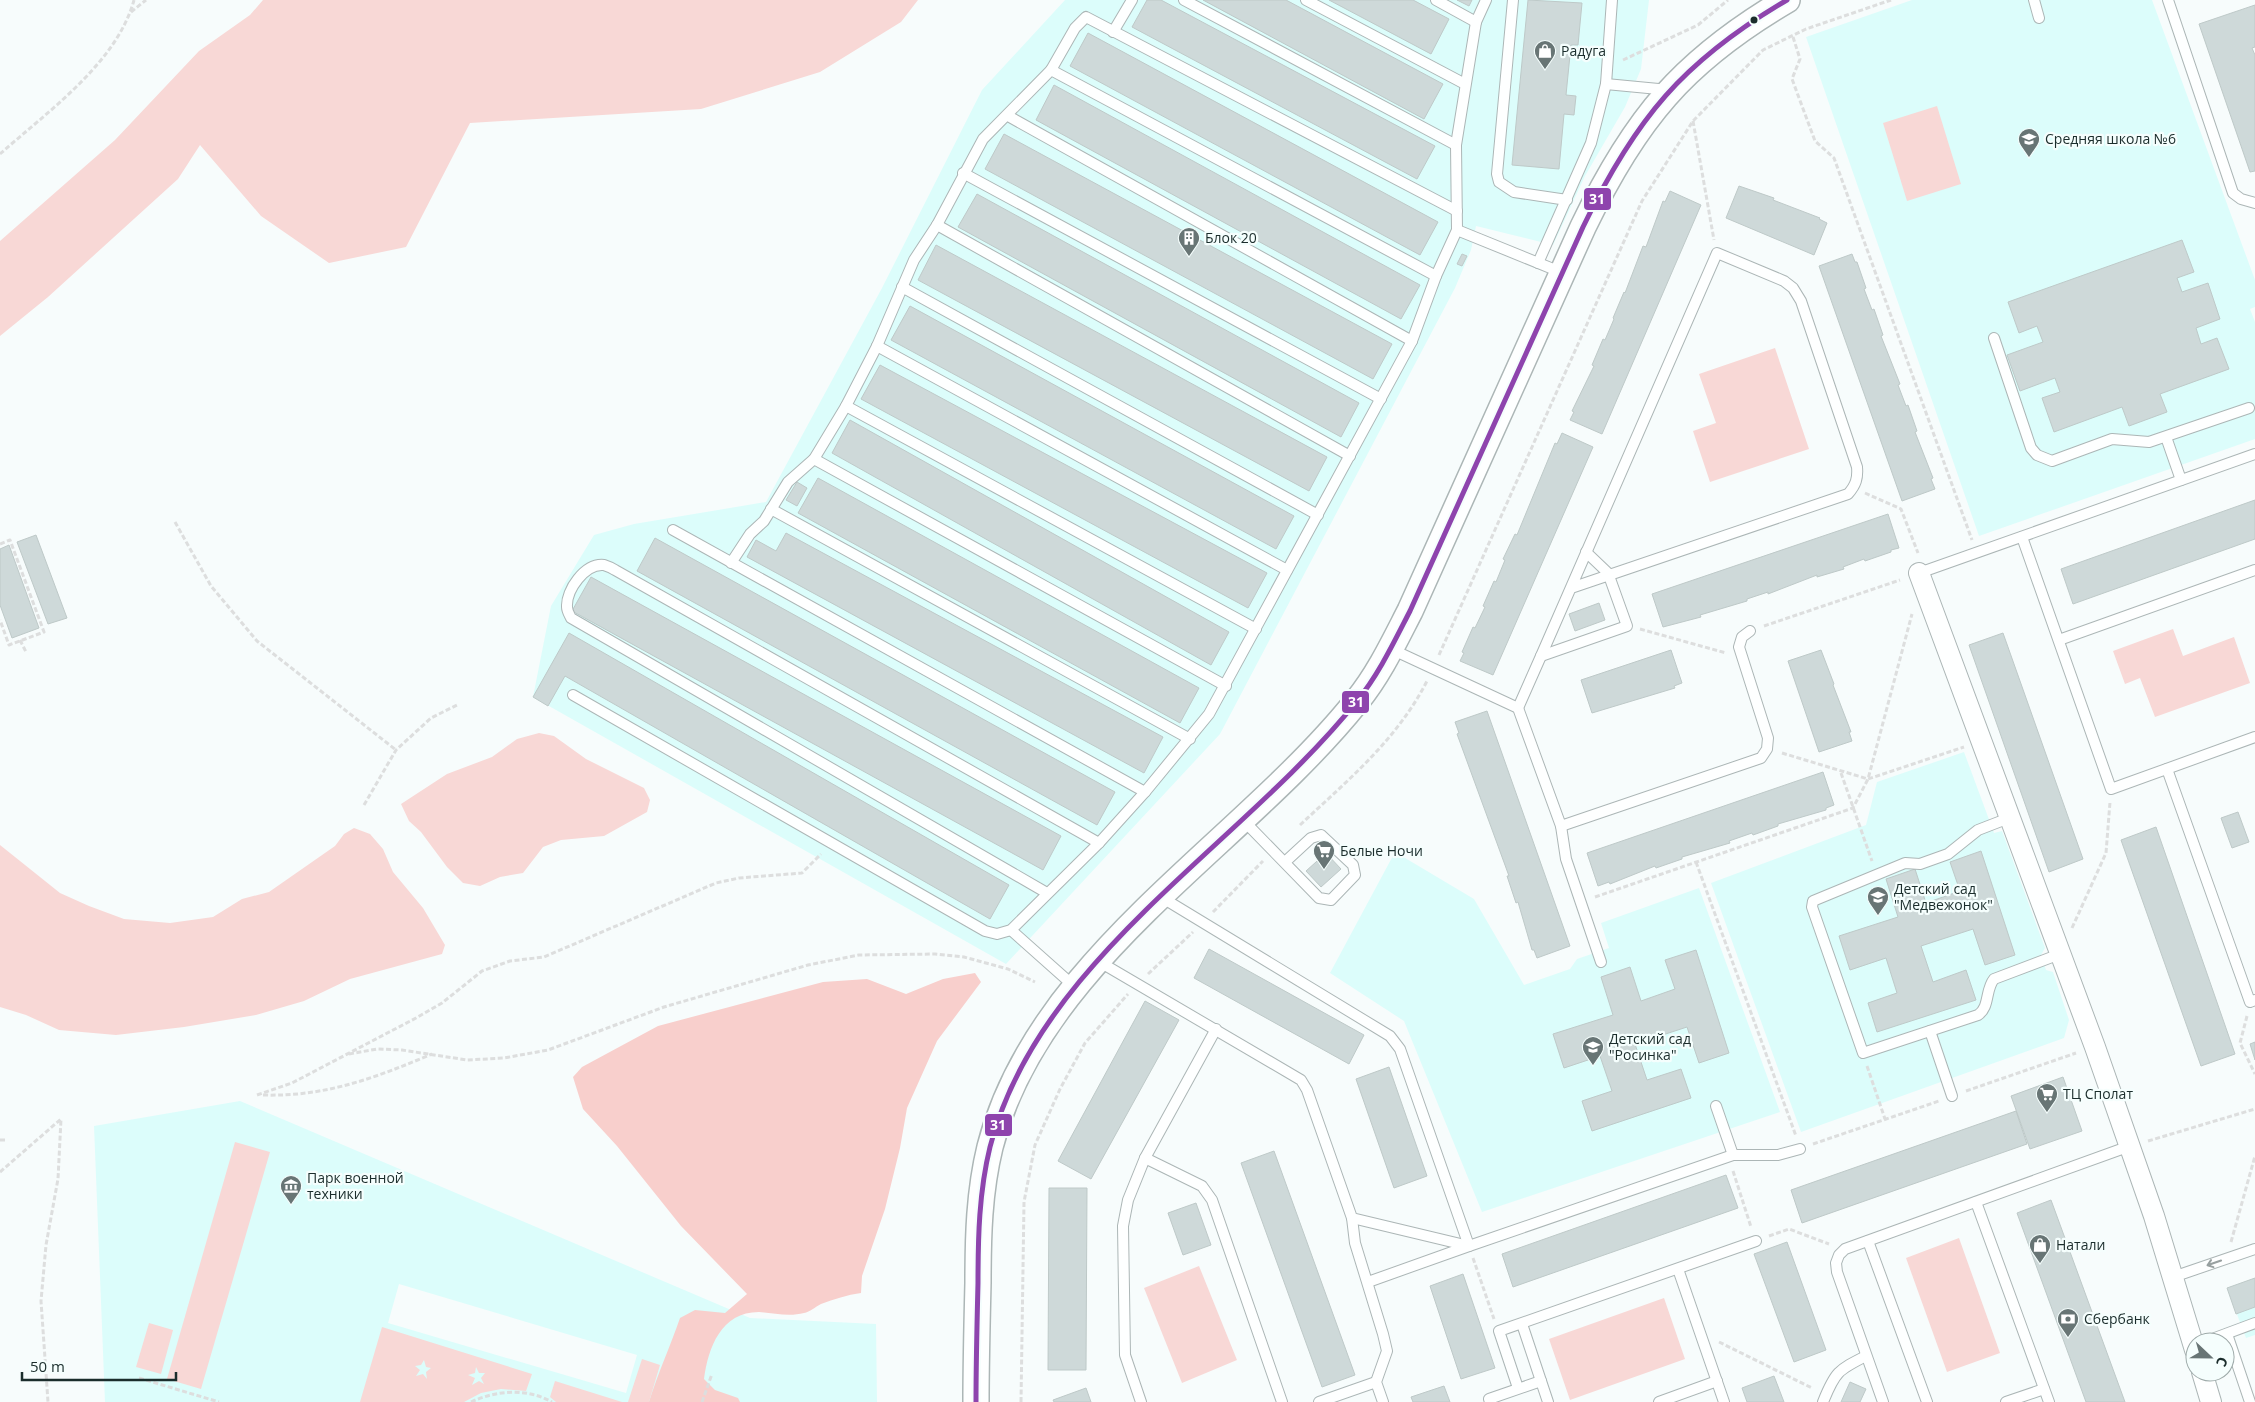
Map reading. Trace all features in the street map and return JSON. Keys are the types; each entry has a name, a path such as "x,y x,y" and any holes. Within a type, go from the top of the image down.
{"street":[{"path":"976,1402 978,1227 982,1185 990,1146 1012,1087 1028,1053 1075,987 1098,961 1337,726 1359,699 1391,648 1587,218 1614,165 1632,137 1670,90 1706,55 1738,30 1787,0"},
{"path":"1922,572 1980,741 2130,1146 2192,1332"},
{"path":"2205,1382 2211,1402"}],"lane":[{"path":"1114,32 1132,0"},
{"path":"1184,0 1456,145"},
{"path":"1306,0 1464,84"},
{"path":"1436,0 1476,22"},
{"path":"572,695 985,931 997,934 1010,930 1099,842 1190,739 1226,686 1412,341 1436,276 1457,230 1456,145 1464,84 1476,22 1486,0"},
{"path":"1513,0 1497,174 1498,182 1514,192 1567,200"},
{"path":"1538,263 1591,143 1606,84 1612,0"},
{"path":"2034,0 2039,18"},
{"path":"2168,0 2233,192 2241,199 2255,203"},
{"path":"731,563 750,534 771,509 788,482 814,458 846,406 878,346 914,260 937,225 963,173 983,139 993,127 1008,116 1051,70 1075,28 1086,17 1457,211"},
{"path":"1051,70 1436,276"},
{"path":"1606,84 1670,90"},
{"path":"1008,116 1412,341"},
{"path":"963,173 1381,399"},
{"path":"937,225 1350,456"},
{"path":"1457,230 1563,273"},
{"path":"1570,588 1848,494 1853,488 1858,478 1857,467 1800,302 1793,288 1784,281 1717,253 1570,588 1518,708 1561,826 1566,859 1601,962"},
{"path":"902,287 1318,515"},
{"path":"1994,338 2031,448 2037,455 2052,461 2112,439 2149,442 2249,408"},
{"path":"878,346 1287,570"},
{"path":"846,406 1256,629"},
{"path":"2166,437 2181,480"},
{"path":"1922,572 2255,454"},
{"path":"814,458 1226,686"},
{"path":"771,509 1190,739"},
{"path":"673,530 1145,792"},
{"path":"2022,536 2111,789 2255,737"},
{"path":"1541,656 1627,626 1608,574 1586,552"},
{"path":"1047,893 571,618 567,608 568,600 579,577 594,566 604,566 615,570 1099,842"},
{"path":"2059,640 2255,570"},
{"path":"1561,826 1761,758 1767,748 1768,738 1739,647 1742,637 1750,631"},
{"path":"1391,648 1518,708"},
{"path":"2167,769 2253,1001"},
{"path":"2009,818 1978,830 1948,854 1920,864 1905,863 1876,873 1863,882 1813,901 1812,907 1863,1053 1982,1012 1990,984 1994,979 2060,954"},
{"path":"1242,820 1284,862 1323,900 1331,900 1355,875 1353,865 1321,835 1311,838 1284,862"},
{"path":"1162,897 1390,1036 1400,1049 1469,1246"},
{"path":"1010,930 1075,987"},
{"path":"1098,961 1302,1080 1352,1218 1355,1243 1368,1282 1386,1351 1376,1382 1383,1402"},
{"path":"1141,1402 1125,1355 1123,1226 1128,1200 1145,1158 1216,1029"},
{"path":"1930,1031 1952,1096"},
{"path":"1716,1106 1730,1156"},
{"path":"1883,1402 1837,1272 1836,1263 1839,1255 1845,1249 1868,1240 2130,1146"},
{"path":"1368,1282 1730,1156 1778,1155 1800,1149"},
{"path":"1145,1158 1202,1186 1212,1200 1282,1402"},
{"path":"1976,1202 2049,1402"},
{"path":"1352,1218 1469,1246"},
{"path":"1868,1240 1926,1402"},
{"path":"1518,1388 1499,1332 1756,1241"},
{"path":"2173,1278 2255,1249"},
{"path":"1678,1269 1724,1402"},
{"path":"2232,1332 2255,1322"},
{"path":"1522,1324 1548,1402"},
{"path":"1825,1399 1833,1378 1841,1369 1866,1356"},
{"path":"2235,1358 2250,1402"},
{"path":"1490,1402 1489,1399 1541,1381"},
{"path":"1660,1402 1717,1381"},
{"path":"1319,1402 1376,1382"},
{"path":"2006,1402 2044,1389"}],"path":[{"path":"0,154 85,77 112,43 131,12 134,0"},
{"path":"131,12 146,0"},
{"path":"1607,68 1698,25 1728,0"},
{"path":"1792,37 1800,59 1792,79 1815,141 1834,158 1976,553"},
{"path":"1693,121 1717,253"},
{"path":"1750,631 1922,572 1901,509 1853,488"},
{"path":"175,522 211,586 257,641 396,750"},
{"path":"0,544 10,540 44,632 9,645 0,620"},
{"path":"1580,902 1853,808 1868,779 1913,609"},
{"path":"1627,626 1741,657"},
{"path":"20,640 26,652"},
{"path":"364,805 396,750 431,718 459,704"},
{"path":"1767,748 1868,779 1980,741"},
{"path":"1841,772 1876,873"},
{"path":"2060,954 2106,853 2111,789"},
{"path":"432,1054 356,1084 287,1096 257,1095 292,1083 442,1003 482,971 510,961 544,957 716,883 739,878 802,873 818,859 828,840"},
{"path":"1696,862 1800,1149"},
{"path":"349,1054 377,1050 432,1054 467,1060 504,1058 548,1050 664,1007 808,965 859,955 935,954 964,957 1008,969 1035,982"},
{"path":"2253,1001 2240,1043 2255,1074"},
{"path":"1863,1053 1886,1119"},
{"path":"2130,1146 2255,1108"},
{"path":"0,1174 4,1168 61,1119 58,1179 46,1244 40,1301 48,1402"},
{"path":"0,1140 7,1140"},
{"path":"1730,1156 1756,1241 1789,1229 1845,1249"},
{"path":"2227,1258 2255,1156"},
{"path":"1469,1246 1499,1332"},
{"path":"1704,1345 1718,1341 1825,1399"},
{"path":"702,1402 712,1374"},
{"path":"139,1378 219,1402"},
{"path":"471,1402 498,1393 516,1392 552,1402"}],"shaded area":[{"path":"263,0 918,0 901,22 820,72 701,109 470,123 406,247 329,263 261,216 200,145 178,179 48,297 0,336 0,241 115,140 199,51 250,15"},
{"path":"1065,0 1649,0 1641,69 1625,107 1585,176 1553,245 1476,226 1471,250 1455,288 1220,734 1006,964 533,697 551,606 594,535 634,524 766,502 882,288 982,90"},
{"name":"Средняя школа №6","path":"1912,0 2152,0 2255,280 2255,307 2250,309 2255,322 2255,439 1979,536 1806,37"},
{"path":"1937,106 1961,184 1907,201 1883,123"},
{"path":"1775,348 1809,449 1710,482 1693,431 1716,423 1699,374"},
{"path":"2173,629 2183,656 2234,637 2250,683 2155,717 2140,678 2125,684 2113,651"},
{"path":"539,733 554,736 586,759 644,788 650,800 647,812 604,836 561,840 543,847 523,873 500,877 480,886 463,883 447,867 421,832 409,821 401,804 447,774 492,757 517,739"},
{"name":"Детский сад \"Медвежонок\"","path":"1964,752 1994,833 2002,831 2045,948 2041,955 2046,970 2053,972 2069,1020 2064,1038 1801,1132 1711,883 1866,825 1877,782"},
{"path":"354,828 370,834 383,849 393,872 423,908 445,945 442,954 350,979 304,1001 256,1015 184,1027 116,1035 59,1030 26,1015 0,1007 0,845 60,893 124,919 170,923 213,917 242,899 269,892 335,846 344,834"},
{"name":"Детский сад \"Росинка\"","path":"1395,852 1474,899 1524,985 1570,969 1577,959 1609,948 1601,923 1699,888 1780,1112 1482,1212 1404,1021 1330,973"},
{"path":"975,973 981,982 937,1041 907,1108 900,1148 885,1209 862,1276 861,1293 831,1300 808,1312 787,1315 759,1312 746,1314 735,1318 726,1325 713,1344 704,1379 715,1390 738,1398 740,1402 649,1402 680,1318 695,1310 725,1313 747,1294 681,1226 617,1146 583,1109 573,1077 582,1067 658,1026 823,982 867,979 906,994 943,979"},
{"name":"Парк военной техники","path":"240,1101 750,1318 876,1324 877,1402 105,1402 94,1126","holes":["399,1284 637,1355 626,1393 388,1323"]},
{"path":"235,1142 270,1152 201,1389 167,1379"},
{"path":"1959,1238 2000,1353 1947,1372 1906,1258"},
{"path":"1199,1266 1237,1360 1182,1383 1144,1288"},
{"path":"2255,1278 2255,1335 2246,1338 2227,1288"},
{"path":"1664,1298 1685,1359 1570,1400 1549,1339"},
{"path":"149,1323 173,1330 161,1374 136,1367"},
{"path":"382,1327 532,1374 526,1391 501,1389 481,1393 464,1402 360,1402","holes":["424,1360 426,1367 431,1368 426,1372 427,1379 423,1374 416,1376 420,1370 415,1366 421,1365","476,1367 479,1373 485,1373 481,1378 484,1384 479,1381 472,1385 475,1378 468,1375 475,1373"]},
{"path":"642,1359 660,1365 649,1402 628,1402"},
{"path":"555,1381 622,1402 556,1402 550,1397"}],"building":[{"path":"1147,0 1161,0 1435,146 1417,179 1132,27"},
{"path":"1203,0 1286,0 1443,84 1424,119"},
{"path":"1329,0 1413,0 1449,19 1431,54"},
{"path":"1457,0 1472,0 1469,6"},
{"name":"Радуга","path":"1528,0 1582,3 1578,45 1571,45 1566,95 1576,96 1574,115 1564,114 1559,169 1512,165"},
{"path":"2255,5 2255,47 2252,48 2255,55 2255,171 2250,172 2199,24"},
{"path":"1088,33 1438,222 1420,255 1070,66"},
{"path":"1054,85 1420,285 1401,319 1036,120"},
{"name":"Блок 20","path":"1004,134 1392,344 1373,379 985,169"},
{"path":"1739,186 1774,198 1773,200 1820,218 1827,223 1814,255 1726,218"},
{"path":"1670,191 1701,205 1602,434 1570,420 1574,412 1572,411 1594,366 1592,365 1614,319 1643,246 1646,247 1663,201 1665,202"},
{"path":"977,194 1359,403 1341,437 958,227"},
{"path":"2182,240 2194,272 2177,278 2182,292 2208,283 2220,319 2196,328 2201,344 2217,338 2229,369 2160,394 2167,412 2129,426 2122,407 2054,432 2042,398 2060,392 2055,378 2020,391 2007,355 2043,342 2037,326 2019,333 2008,302"},
{"path":"936,245 1327,457 1309,491 918,280"},
{"path":"1462,254 1467,256 1462,266 1457,264"},
{"path":"1852,254 1855,262 1857,262 1872,310 1874,309 1883,335 1881,336 1900,384 1898,385 1906,406 1908,405 1917,431 1915,432 1933,478 1931,479 1935,489 1902,501 1819,266"},
{"path":"910,306 1294,516 1276,549 891,340"},
{"path":"880,365 1267,573 1248,608 861,399"},
{"path":"850,420 1229,632 1211,665 832,453"},
{"path":"1562,433 1593,447 1493,675 1460,661 1464,653 1462,652 1473,627 1475,628 1485,607 1483,606 1505,560 1503,559 1515,534 1517,535 1555,443 1557,444"},
{"path":"818,478 1199,688 1180,723 798,513"},
{"path":"797,482 807,488 797,506 786,500"},
{"path":"2255,500 2255,539 2073,604 2061,569"},
{"path":"1888,514 1899,548 1843,567 1844,569 1817,577 1817,575 1768,594 1768,592 1747,599 1747,601 1700,615 1701,617 1663,627 1652,594"},
{"path":"786,533 1163,737 1144,773 747,557 756,540 776,551"},
{"path":"36,535 67,618 48,624 17,542"},
{"path":"655,538 1115,792 1097,825 637,571"},
{"path":"9,545 39,628 12,638 0,605 0,549"},
{"path":"591,577 1061,836 1043,870 572,611"},
{"path":"1599,603 1605,620 1575,631 1569,614"},
{"path":"569,633 1009,885 990,919 565,676 548,706 533,697"},
{"path":"2003,633 2083,859 2049,872 1969,645"},
{"path":"1671,650 1682,683 1674,686 1675,688 1592,713 1581,680"},
{"path":"1821,650 1851,732 1849,732 1852,741 1819,752 1788,661"},
{"path":"1487,711 1570,946 1537,958 1534,950 1532,950 1518,902 1516,903 1507,876 1509,876 1457,734 1459,733 1455,722"},
{"path":"1823,772 1834,805 1826,808 1826,810 1778,824 1778,826 1682,857 1682,859 1656,868 1655,866 1610,884 1609,882 1598,886 1587,853"},
{"path":"2238,812 2249,842 2232,848 2221,818"},
{"path":"2156,827 2235,1054 2201,1066 2121,840"},
{"path":"1981,851 2015,955 1985,965 1973,929 1921,946 1933,982 1966,970 1976,1000 1877,1032 1868,1003 1897,993 1886,958 1850,970 1839,936 1898,917 1886,879 1915,869 1926,903 1960,891 1950,862"},
{"name":"Белые Ночи","path":"1326,853 1341,869 1321,887 1306,871"},
{"path":"1209,949 1364,1035 1349,1064 1194,978"},
{"path":"1696,950 1729,1053 1699,1063 1687,1027 1635,1044 1647,1080 1681,1069 1691,1098 1592,1131 1582,1101 1612,1091 1600,1056 1564,1068 1553,1034 1613,1015 1601,977 1630,967 1641,1001 1675,989 1665,960"},
{"path":"1145,1001 1179,1020 1091,1179 1058,1161"},
{"path":"2255,1042 2255,1060 2250,1044"},
{"path":"1389,1067 1427,1176 1394,1188 1356,1079"},
{"name":"ТЦ Сполат","path":"2063,1077 2082,1131 2030,1149 2011,1096"},
{"path":"2016,1111 2027,1144 1802,1223 1791,1190"},
{"path":"1274,1151 1355,1375 1322,1387 1241,1163"},
{"path":"1726,1175 1738,1208 1513,1287 1502,1254"},
{"path":"1049,1188 1087,1188 1086,1370 1048,1370"},
{"path":"2051,1200 2125,1402 2086,1402 2017,1213"},
{"path":"1196,1203 1211,1245 1183,1255 1168,1213"},
{"path":"1787,1242 1826,1350 1794,1362 1754,1254"},
{"path":"1463,1274 1495,1368 1461,1379 1430,1286"},
{"path":"2255,1278 2255,1307 2236,1314 2227,1288"},
{"path":"1774,1376 1784,1402 1747,1402 1742,1388"},
{"path":"1850,1382 1866,1389 1860,1402 1841,1402"},
{"path":"1444,1386 1450,1402 1413,1402 1411,1397"},
{"path":"1086,1388 1091,1402 1054,1402 1053,1400"}],"transit line":[{"name":"31","path":"976,1402 978,1249 981,1198 990,1147 1015,1080 1051,1018 1097,961 1148,908 1310,754 1365,691 1386,658 1410,611 1583,227 1622,155 1643,124 1690,70 1719,46 1787,0"}],"place":[{"name":"Радуга","path":"1545,70"},
{"name":"Средняя школа №6","path":"2029,158"},
{"name":"Блок 20","path":"1189,257"},
{"name":"Белые Ночи","path":"1324,870"},
{"name":"Детский сад \"Медвежонок\"","path":"1878,916"},
{"name":"Детский сад \"Росинка\"","path":"1593,1066"},
{"name":"ТЦ Сполат","path":"2047,1113"},
{"name":"Парк военной техники","path":"291,1205"},
{"name":"Натали","path":"2040,1264"},
{"name":"Сбербанк","path":"2068,1338"}]}
